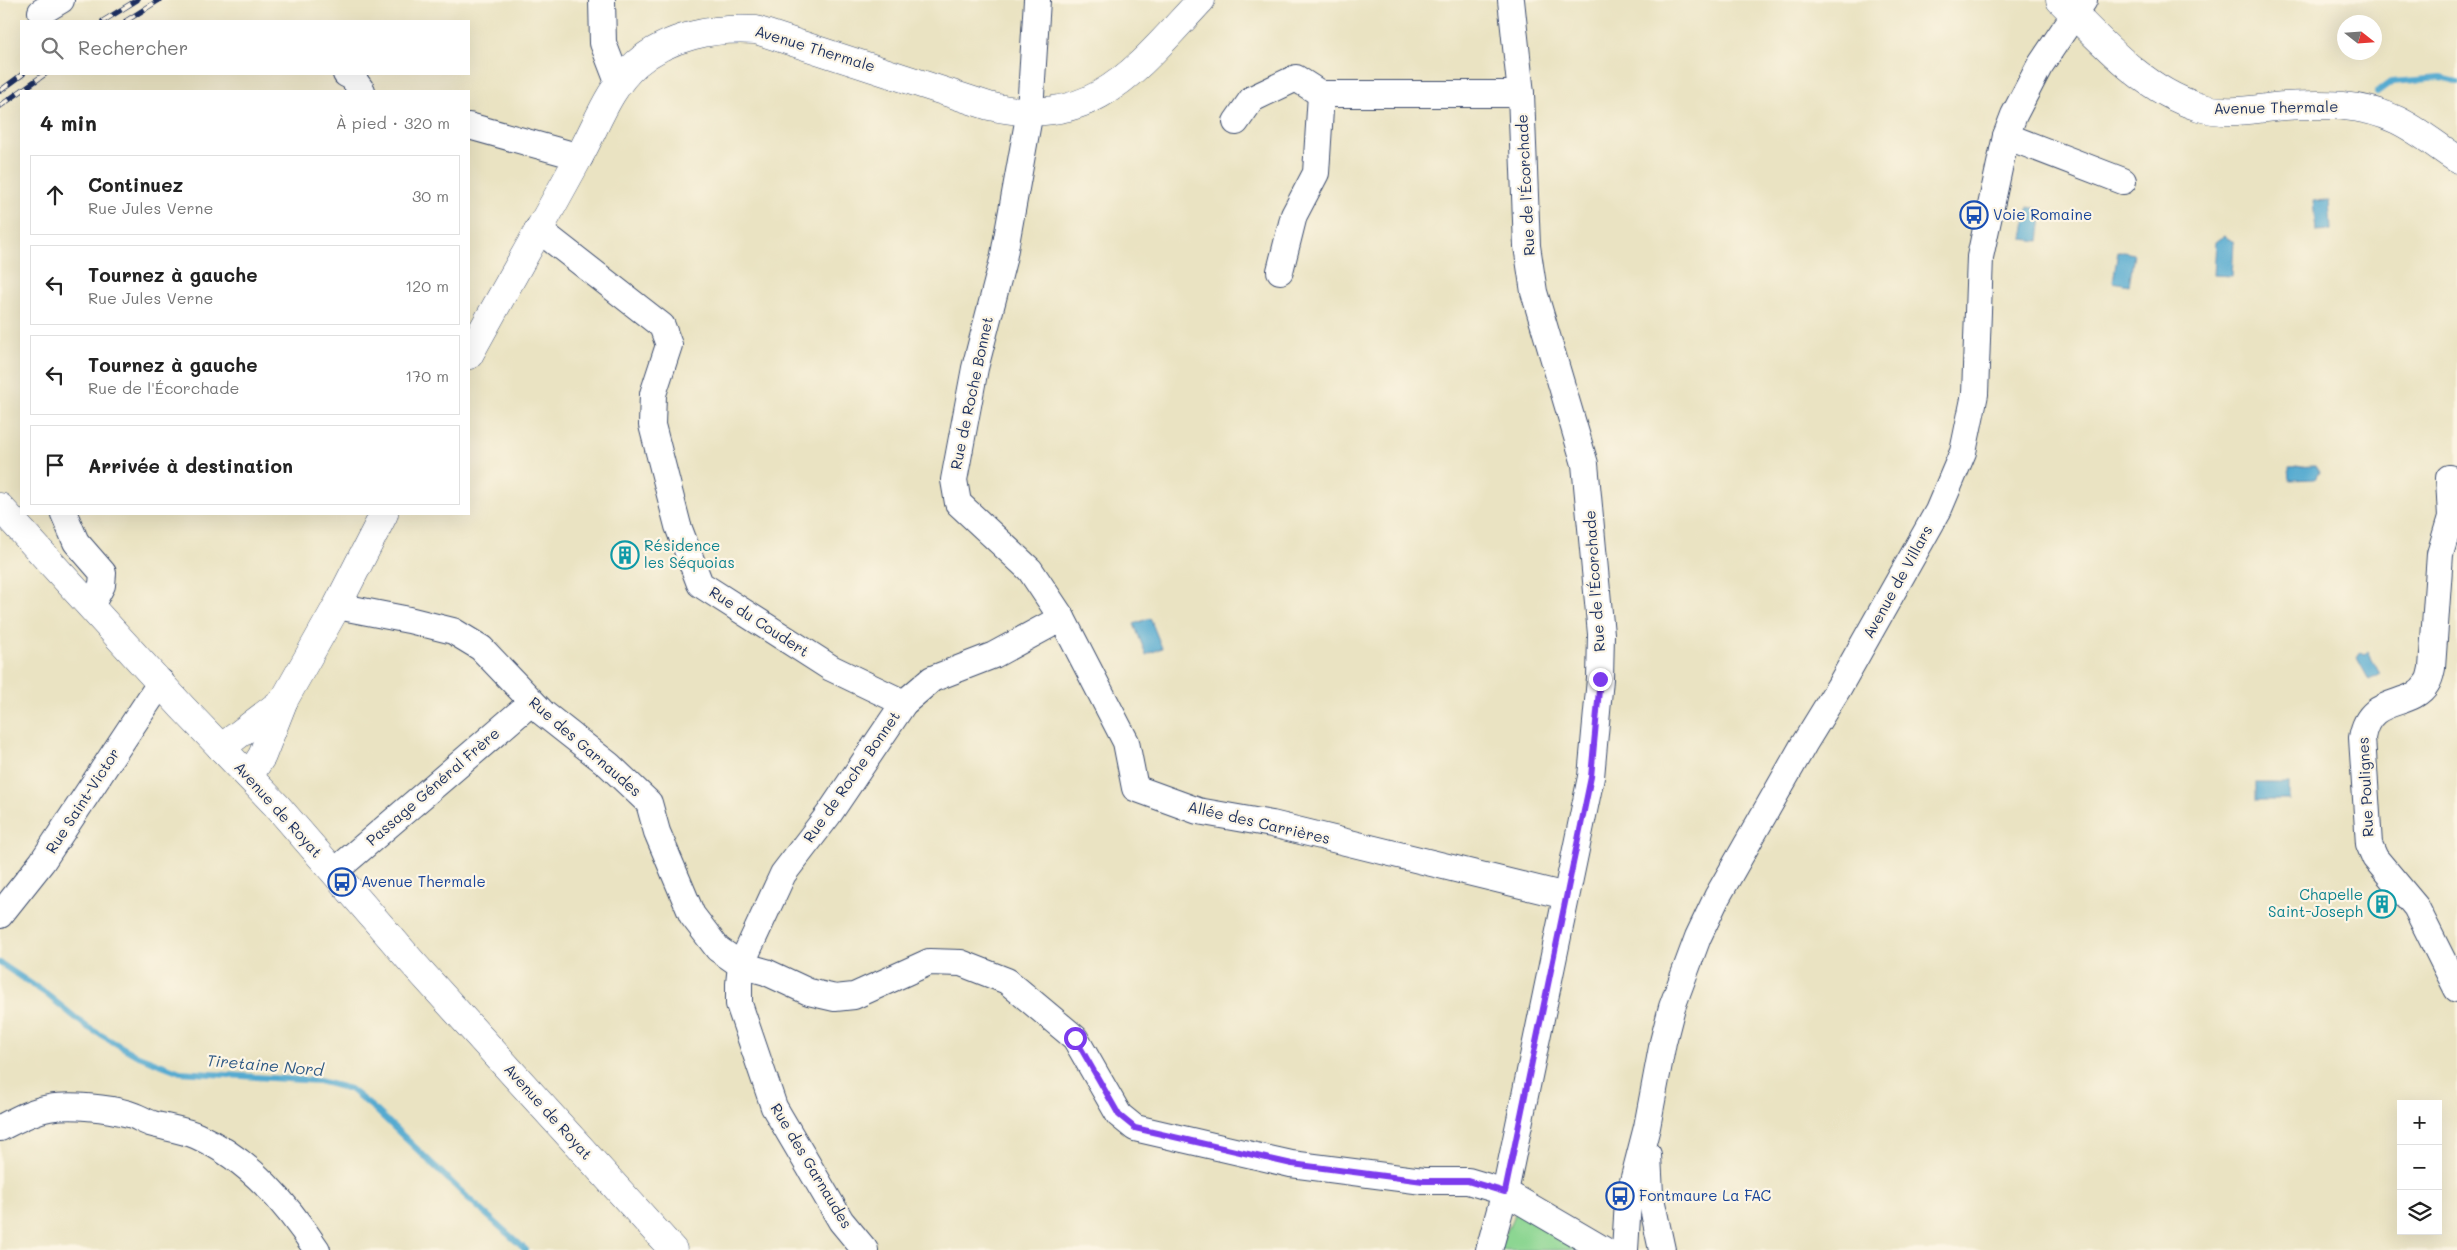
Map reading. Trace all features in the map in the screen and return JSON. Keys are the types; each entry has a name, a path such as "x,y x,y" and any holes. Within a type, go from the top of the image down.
{"main road":[{"name":"Avenue Thermale","path":"470,353 580,157 618,82 636,64 653,51 668,44 717,30 756,30 989,106 1030,112 1061,109 1082,104 1118,84 1201,0"},
{"name":"Avenue Thermale","path":"2072,5 2136,71 2157,87 2188,104 2216,111 2319,105 2370,111 2406,125 2457,159"},
{"name":"Avenue de Royat","path":"0,507 221,748 249,776 411,962 673,1250"},
{"path":"249,776 262,756 284,700 337,606 383,515"},
{"path":"221,748 284,700"}],"street":[{"path":"602,0 603,43 618,82"},
{"name":"Rue de Roche Bonnet","path":"742,965 783,874 829,814 904,703 932,679 994,655 1062,618 1030,570 958,503 954,480 975,368 1003,260 1030,112 1037,0"},
{"name":"Rue de l'Écorchade","path":"1489,1250 1505,1192 1591,777 1600,688 1601,634 1585,464 1534,292 1527,246 1522,94 1511,0"},
{"name":"Avenue de Villars","path":"1625,1250 1628,1201 1647,1127 1672,1007 1698,937 1717,897 1804,744 1839,687 1938,511 1963,452 1975,394 1980,257 2006,136 2014,115 2072,5"},
{"path":"348,75 352,77 361,90"},
{"path":"1236,122 1252,100 1296,78 1321,94 1522,94"},
{"path":"1280,270 1294,215 1316,173 1321,94"},
{"path":"470,126 580,157"},
{"path":"2006,136 2123,181"},
{"name":"Rue du Coudert","path":"538,229 662,326 669,345 653,394 652,425 678,526 700,584 831,668 904,703"},
{"name":"Rue Poulignes","path":"2449,478 2451,517 2440,554 2432,668 2427,684 2414,694 2376,710 2364,724 2362,738 2369,844 2375,858 2416,907 2457,989"},
{"path":"64,515 76,542 103,573 102,586 91,606"},
{"name":"Rue des Garnaudes","path":"337,606 409,620 453,632 480,648 543,713 610,765 649,804 657,832 692,915 718,949 742,965 738,984 739,1004 774,1107 841,1221 865,1250"},
{"name":"Allée des Carrières","path":"1062,618 1126,742 1135,788 1198,811 1272,824 1566,896"},
{"name":"Rue Saint-Victor","path":"0,915 42,862 161,682"},
{"name":"Passage Général Frère","path":"334,872 532,702"},
{"path":"742,965 766,972 809,992 836,998 854,996 929,962 961,963 1006,981 1075,1038 1119,1115 1135,1128 1292,1164 1423,1181 1468,1181 1505,1192 1604,1250"},
{"path":"0,1128 32,1113 51,1108 80,1107 130,1114 151,1124 196,1136 231,1154 272,1190 317,1250"},
{"name":"Avenue de Villars","path":"1647,1127 1650,1194 1662,1250"},
{"path":"1630,1250 1654,1219"}],"green space":[{"path":"1516,1212 1585,1250 1498,1250"}],"water":[{"path":"2329,200 2331,230 2316,231 2313,201"},
{"path":"2028,207 2043,209 2039,241 2023,239"},
{"path":"2224,236 2234,242 2232,276 2214,275 2216,242"},
{"path":"2118,251 2134,254 2129,285 2113,282"},
{"path":"2315,466 2319,472 2315,479 2290,480 2289,467"},
{"path":"1150,618 1162,648 1146,655 1134,624"},
{"path":"2361,652 2365,654 2368,652 2380,674 2369,680 2357,658"},
{"path":"2256,783 2289,783 2289,800 2256,800"}],"waterway":[{"path":"2377,93 2392,82 2441,78 2457,82"},
{"name":"Tiretaine Nord","path":"0,963 45,993 87,1027 136,1055 180,1072 319,1081 350,1089 376,1110 468,1198 526,1250"}],"railway":[{"path":"105,20 137,0"},
{"path":"128,20 159,0"},
{"path":"0,91 22,75"},
{"path":"22,90 44,75"},
{"path":"0,106 20,92"}],"place":[{"name":"Voie Romaine","path":"1974,215"},
{"name":"Résidence les Séquoias","path":"625,555"},
{"name":"Avenue Thermale","path":"342,882"},
{"name":"Chapelle Saint-Joseph","path":"2382,904"},
{"name":"Fontmaure La FAC","path":"1620,1196"}],"route":[{"path":"1075,1038 1119,1115 1135,1128 1292,1164 1423,1181 1468,1181 1505,1192 1591,777 1600,679"}]}
